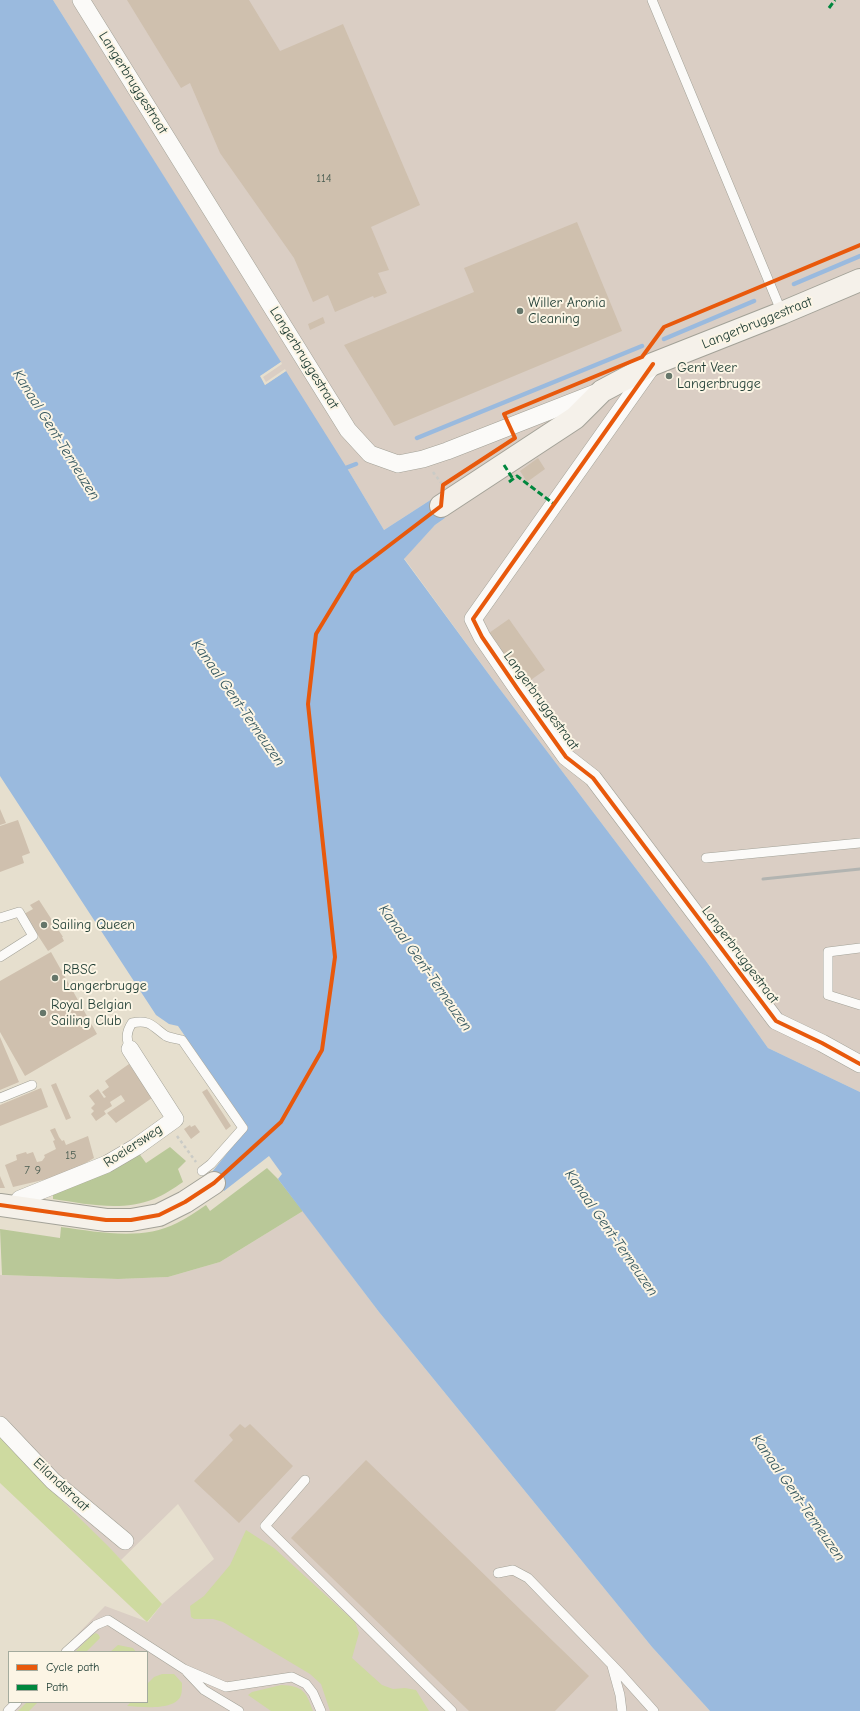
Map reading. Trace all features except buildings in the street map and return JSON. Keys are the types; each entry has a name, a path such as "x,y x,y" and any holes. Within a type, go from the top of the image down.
{"main road":[{"name":"Langerbruggestraat","path":"602,390 653,364 782,313 860,280"},
{"path":"442,506 575,418 602,390"},
{"path":"10,1206 106,1220 131,1220 159,1214 185,1202 208,1177"}],"street":[{"name":"Langerbruggestraat","path":"81,0 348,430 370,454 398,464 423,459 602,390"},
{"name":"Langerbruggestraat","path":"653,364 473,619 482,637 506,673 566,757 593,778 776,1021 822,1043 860,1064"},
{"name":"Roeiersweg","path":"10,1206 20,1199 107,1164 136,1147 174,1119 130,1048"},
{"name":"Eilandstraat","path":"0,1425 53,1481 125,1541"}],"lane":[{"path":"652,0 782,313"},
{"path":"706,858 860,843"},
{"path":"0,918 19,912 33,936 0,957"},
{"path":"860,948 828,952 828,995 860,1005"},
{"path":"130,1048 127,1042 127,1030 132,1023 140,1021 147,1022 157,1027 167,1036 182,1040 243,1128 211,1164 208,1177"},
{"path":"0,1098 32,1085"},
{"path":"305,1480 265,1526 452,1711"},
{"path":"498,1573 513,1570 528,1578 654,1711"},
{"path":"67,1651 96,1625 108,1620 184,1670 226,1687 292,1677 306,1684 313,1694 321,1711"},
{"path":"612,1665 620,1695 622,1711"},
{"path":"184,1670 204,1690 239,1711"},
{"path":"8,1711 16,1703"}],"path":[{"path":"442,506 443,485 449,481"},
{"path":"184,1146 208,1177"}],"shaded area":[{"path":"53,0 860,0 860,1092 768,1048 706,961 496,684 404,558 435,525 445,518 432,499 384,530 347,468 265,385 260,376 280,362"},
{"path":"303,1211 379,1312 652,1647 710,1711 2,1711 10,1703 148,1703 148,1651 61,1651 105,1606 148,1622 162,1604 214,1559 178,1504 121,1560 49,1488 0,1436 0,1275 118,1279 168,1277 220,1262"}],"green space":[{"path":"170,1147 186,1161 178,1169 183,1182 154,1199 129,1205 104,1206 53,1199 53,1192 138,1152 146,1163"},
{"path":"267,1168 278,1179 303,1211 220,1262 168,1277 118,1279 2,1275 0,1229 60,1238 61,1227 120,1234 149,1232 164,1229 188,1217 206,1205 210,1211"},
{"path":"0,1436 49,1488 109,1547 162,1604 147,1622 0,1483"},
{"path":"246,1530 274,1548 355,1622 359,1633 352,1658 382,1685 393,1689 405,1688 416,1690 429,1711 330,1711 321,1684 310,1674 223,1622 213,1619 194,1619 191,1617 190,1606 204,1596 230,1565"},
{"path":"96,1633 100,1638 87,1651 76,1651"},
{"path":"118,1645 133,1648 135,1651 111,1651"},
{"path":"162,1674 174,1674 182,1683 181,1694 178,1700 173,1704 158,1707 127,1706 130,1703 148,1703 148,1683 154,1677"},
{"path":"281,1685 299,1688 303,1691 306,1694 313,1711 271,1711 248,1695 252,1692"},
{"path":"26,1703 37,1703 29,1711 18,1711"}],"water":[{"name":"Kanaal Gent-Terneuzen","path":"0,0 53,0 281,362 261,376 265,385 286,371 384,530 432,499 445,518 435,525 404,559 496,684 706,961 768,1048 860,1092 860,1711 710,1711 652,1647 379,1312 278,1179 282,1174 269,1156 224,1191 212,1172 248,1127 178,1026 169,1024 156,1015 0,776"}],"pier":[{"path":"281,362 282,364 263,377 266,382 285,369 286,371 265,385 260,376"}],"waterway":[{"path":"794,284 860,256"},
{"path":"664,339 754,301"},
{"path":"417,438 642,346"},
{"path":"343,469 356,464"}],"ferry route":[{"path":"222,1176 281,1122 322,1050 335,957 308,704 316,634 353,573 432,513"}],"railway":[{"path":"763,879 860,869"}],"marked path":[{"path":"829,8 835,0"},
{"path":"504,465 513,479"},
{"path":"509,482 517,476 554,504"}],"cycle path":[{"path":"0,1205 106,1220 131,1220 159,1215 185,1202 214,1183 281,1122 322,1050 335,957 308,704 316,634 353,573 441,506 443,485 515,438 504,414 642,357 664,327 860,245"},
{"path":"653,364 473,619 482,637 566,757 593,778 776,1021 822,1043 860,1064"}],"place":[{"name":"Willer Aronia Cleaning","path":"520,311"},
{"name":"Gent Veer Langerbrugge","path":"669,376"},
{"name":"Sailing Queen","path":"44,925"},
{"name":"RBSC Langerbrugge","path":"55,978"},
{"name":"Royal Belgian Sailing Club","path":"43,1013"}]}
